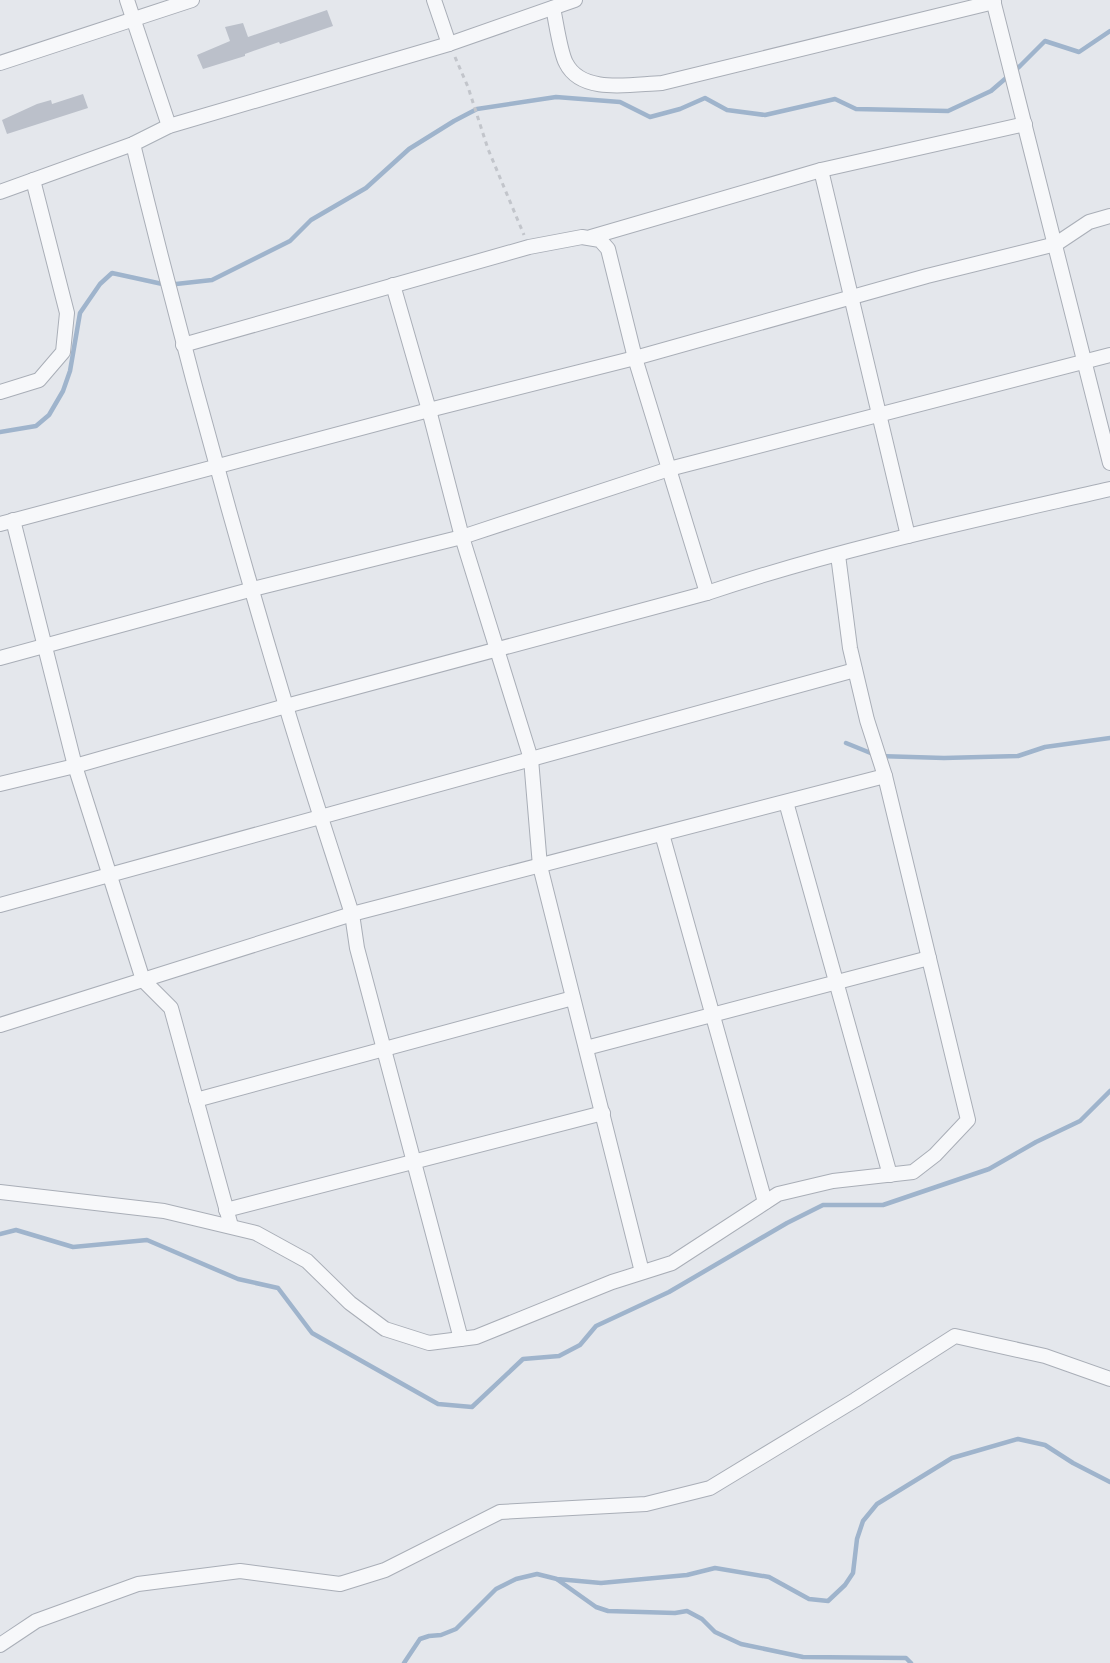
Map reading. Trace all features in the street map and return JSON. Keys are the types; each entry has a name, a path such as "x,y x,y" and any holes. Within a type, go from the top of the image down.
{"street":[{"path":"127,0 170,126"},
{"path":"0,63 192,0"},
{"path":"434,0 449,44"},
{"path":"0,192 133,144 170,126 449,44 575,0"},
{"path":"553,8 566,63 583,81 605,85 662,83 993,1 1110,463"},
{"path":"183,345 530,247 591,237 821,170 1025,123"},
{"path":"133,144 183,345 286,706 352,914 357,948 383,1050 461,1339"},
{"path":"821,170 908,536"},
{"path":"0,392 39,380 63,352 67,313 33,180"},
{"path":"231,1227 171,1008 142,980 75,766 45,646 6,522 635,358 1056,244 1089,222 1110,216"},
{"path":"591,237 600,240 608,249 635,358 707,593"},
{"path":"393,285 462,537 531,759 540,866 642,1272"},
{"path":"0,658 253,589 462,537 669,469 1110,355"},
{"path":"0,784 75,766 908,536 1110,489"},
{"path":"0,1192 164,1211 256,1233 306,1261 350,1303 385,1329 429,1343 476,1337 612,1282 672,1263 778,1194 833,1181 913,1172 935,1155 968,1120 885,777 867,720 855,670 838,555"},
{"path":"0,905 855,670"},
{"path":"0,1025 352,914 885,777"},
{"path":"786,802 890,1175"},
{"path":"662,834 765,1202"},
{"path":"586,1048 929,958"},
{"path":"196,1100 573,998"},
{"path":"226,1210 603,1113"},
{"path":"0,1645 36,1621 138,1584 240,1571 340,1584 385,1570 500,1512 646,1504 710,1488 955,1336 1045,1356 1110,1380"}],"path":[{"path":"449,44 468,87 488,149 530,247"}],"building":[{"path":"327,10 333,26 203,69 197,55 230,41 225,27 243,23 248,37"},
{"path":"83,94 88,108 7,134 2,120 37,104 51,100 52,104"}],"waterway":[{"path":"0,432 36,426 49,415 63,391 70,371 80,313 100,284 112,273 167,285 212,280 290,241 311,220 366,188 409,149 477,109 556,97 620,102 650,117 680,109 705,98 727,110 765,115 835,99 856,109 948,111 991,91 1045,41 1079,52 1110,31"},
{"path":"846,743 878,756 944,758 1018,756 1045,747 1110,738"},
{"path":"0,1234 16,1230 73,1247 147,1240 238,1279 278,1288 312,1333 438,1404 472,1407 523,1359 559,1356 580,1345 596,1326 669,1292 787,1223 823,1205 883,1205 989,1169 1036,1142 1080,1121 1110,1091"},
{"path":"404,1663 420,1639 456,1629 496,1589 516,1579 537,1574 557,1579 601,1583 687,1575 715,1568 769,1577 809,1599 828,1601 845,1585 853,1573 857,1539 863,1521 877,1504 952,1458 1018,1439 1045,1445 1110,1482"},
{"path":"558,1580 596,1607 608,1611 675,1613 687,1611 702,1619 715,1632 741,1644 803,1657 906,1658 911,1663"}]}
